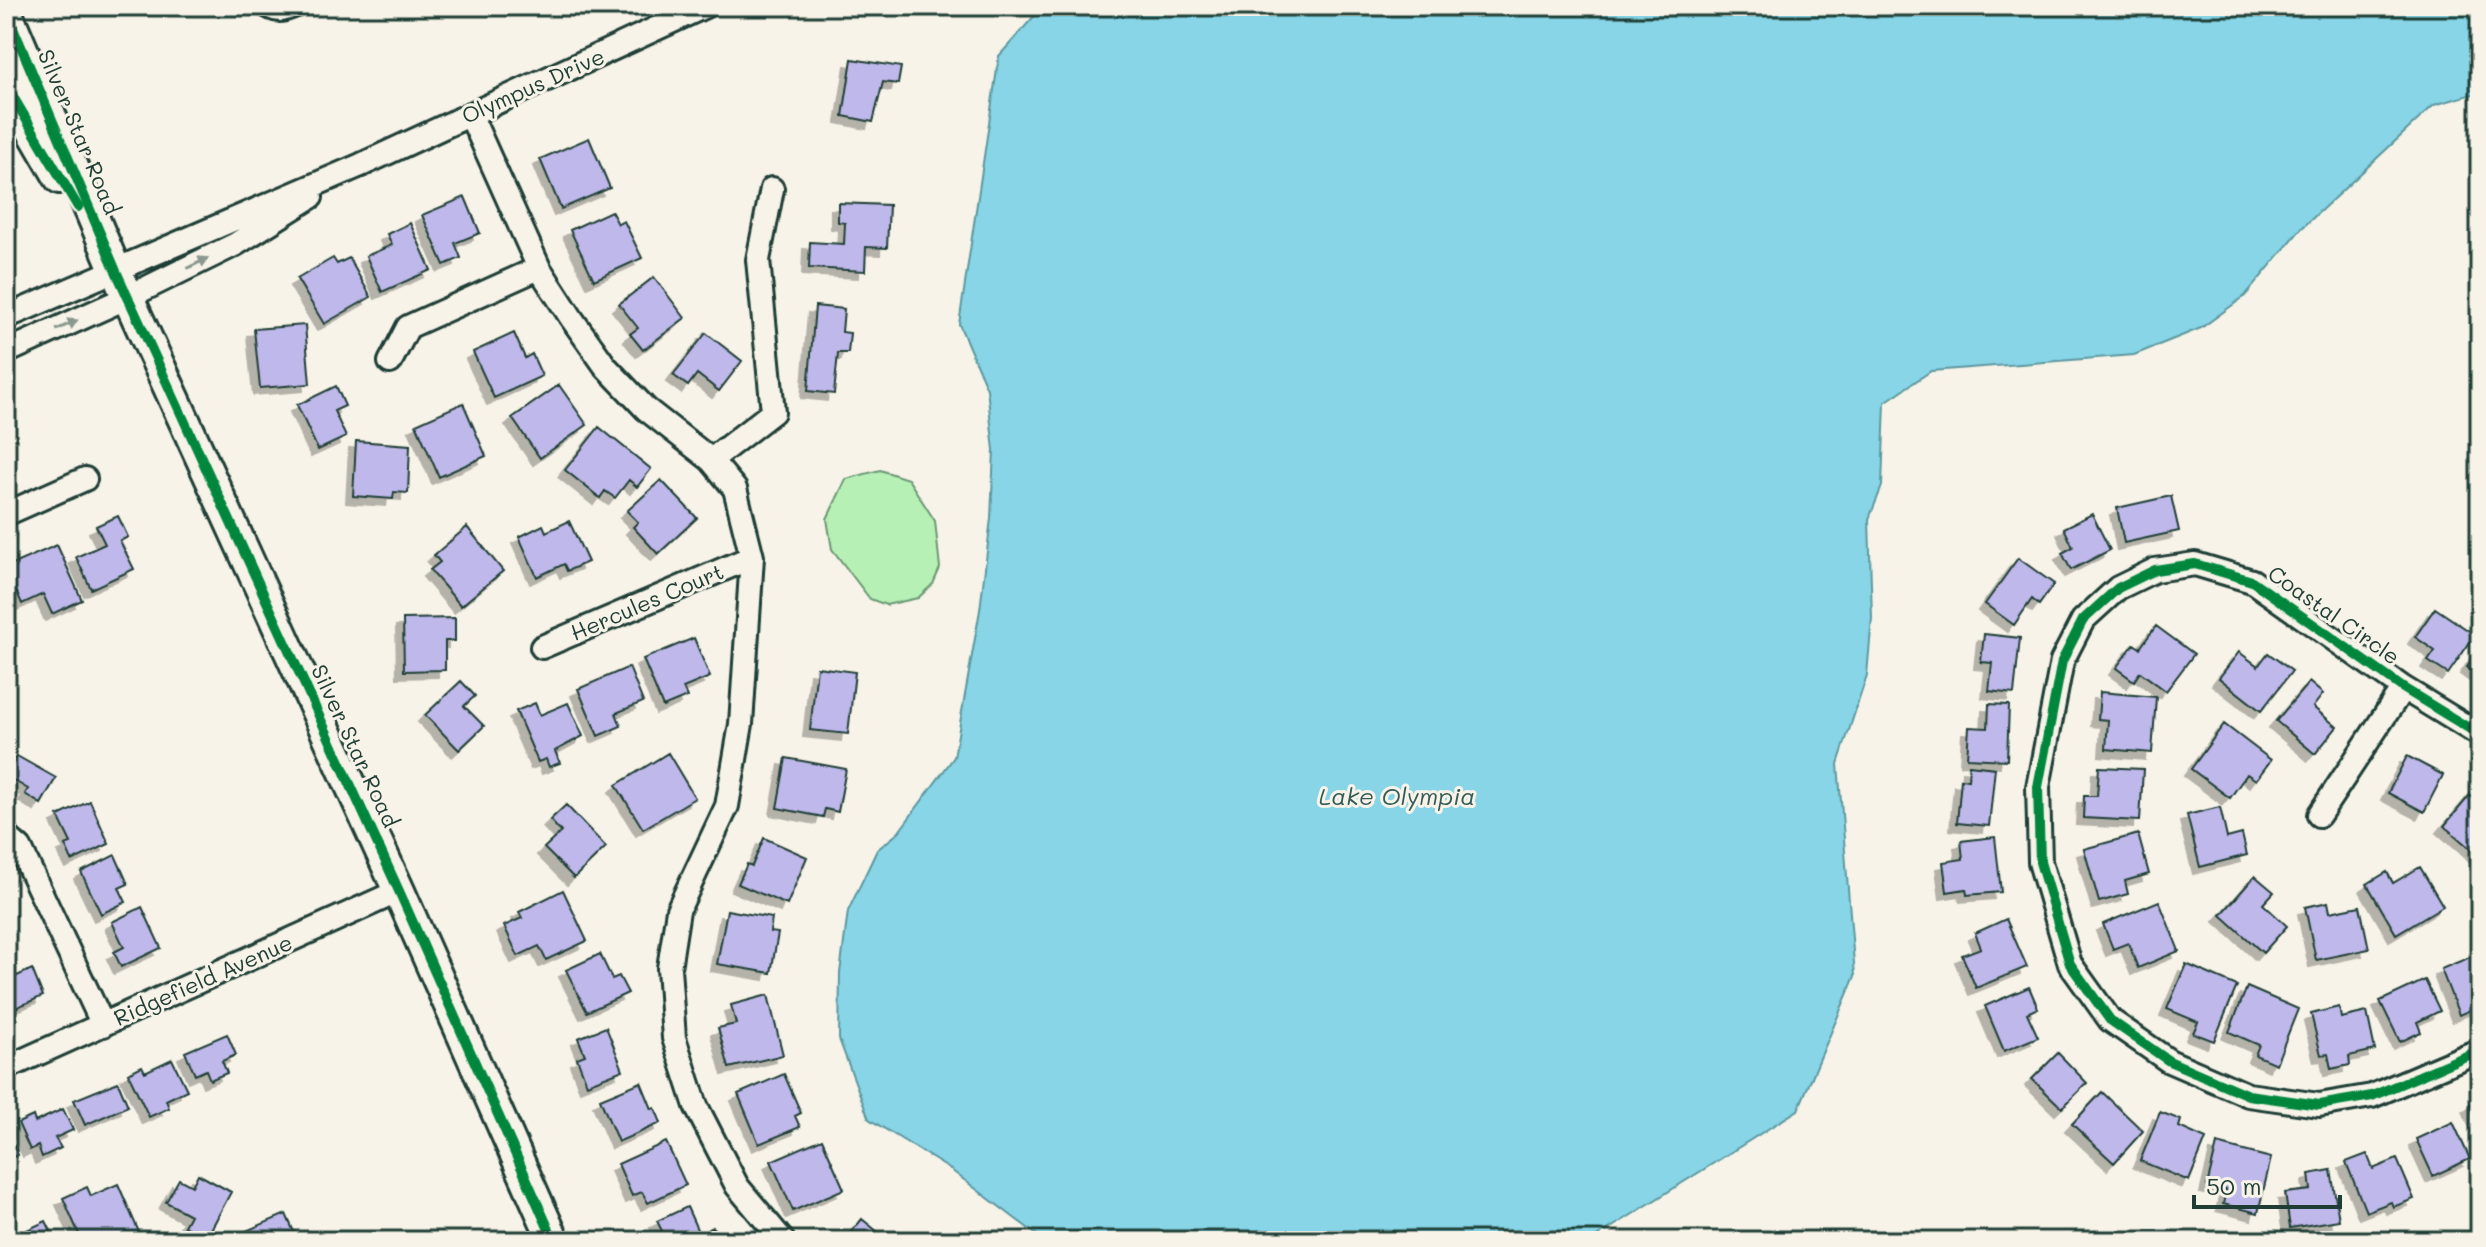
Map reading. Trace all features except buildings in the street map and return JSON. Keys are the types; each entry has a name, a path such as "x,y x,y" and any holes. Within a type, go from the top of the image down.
{"main road":[{"name":"Silver Star Road","path":"6,11 115,269 399,891 554,1241"},
{"name":"Silver Star Road","path":"6,85 115,269"}],"street":[{"name":"Olympus Drive","path":"6,317 361,165 705,6"},
{"path":"470,114 539,268 606,367 646,409 711,460 735,489 752,557 741,724 727,806 678,910 669,968 674,1038 696,1106 737,1186 783,1241"},
{"name":"Olympus Drive","path":"6,352 236,244 361,165"},
{"path":"711,460 773,412 758,260 772,189"},
{"path":"390,362 408,327 539,268"},
{"path":"6,514 85,479"},
{"name":"Hercules Court","path":"542,647 752,557"},
{"name":"Coastal Circle","path":"2480,735 2403,688 2252,581 2195,564 2155,570 2118,588 2083,620 2062,661 2038,787 2040,862 2070,964 2110,1020 2169,1061 2248,1095 2319,1105 2372,1096 2480,1050"},
{"path":"2319,815 2403,688"},
{"path":"6,836 20,848 103,1025"},
{"name":"Ridgefield Avenue","path":"6,1068 399,891"}],"lane":[{"path":"259,6 270,15 285,16 307,6"}],"green space":[{"path":"880,470 908,479 935,521 940,568 933,584 918,598 886,605 870,599 832,549 827,519 846,479"}],"water":[{"name":"Lake Olympia","path":"1043,6 2480,6 2480,92 2434,105 2300,230 2245,296 2201,328 2134,355 1931,371 1885,402 1882,486 1869,519 1872,618 1867,675 1838,764 1855,976 1798,1110 1590,1241 1045,1241 951,1170 869,1119 839,1039 840,973 848,911 877,850 898,833 954,757 980,610 991,518 994,450 987,389 959,324 999,56"}],"cycle path":[{"path":"6,11 115,269 399,891 554,1241"},
{"path":"6,85 78,207"},
{"path":"2480,735 2403,688 2252,581 2195,564 2155,570 2118,588 2083,620 2062,661 2038,787 2040,862 2070,964 2110,1020 2169,1061 2248,1095 2319,1105 2372,1096 2480,1050"}]}
